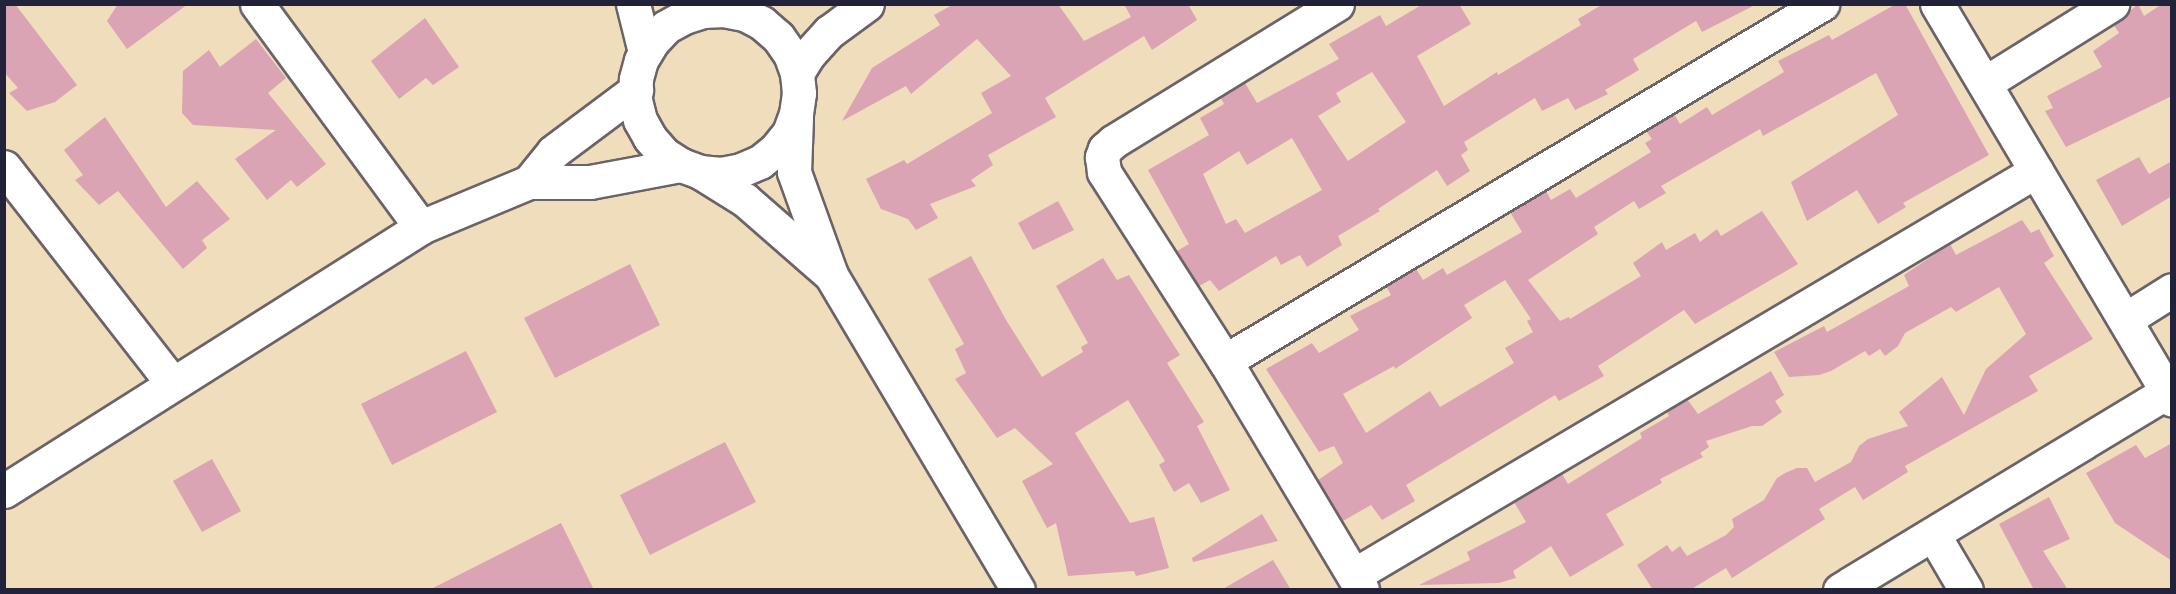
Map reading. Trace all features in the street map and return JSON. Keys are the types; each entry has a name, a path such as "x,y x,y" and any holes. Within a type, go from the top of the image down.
{"street":[{"path":"257,4 421,227"},
{"path":"633,4 645,52"},
{"path":"797,73 809,54 829,32 867,4"},
{"path":"1337,4 1113,142 1105,149 1102,157 1104,171 1225,362 1358,582 2036,171"},
{"path":"1225,362 1822,4"},
{"path":"1840,590 2169,395 2126,319 1937,4"},
{"path":"1984,83 2112,4"},
{"path":"831,275 745,200 664,154 650,138 640,120 636,79 645,52 666,27 684,17 703,11 732,8 762,23 778,37 790,54 797,73 799,93 794,172 831,275 1018,590"},
{"path":"530,182 553,152 636,90"},
{"path":"4,491 421,227 530,182 590,182 691,169 721,174 741,170 760,162 776,150 789,133 796,114"},
{"path":"4,167 172,383"},
{"path":"2126,319 2172,290"},
{"path":"1933,534 1966,590"}],"building":[{"path":"4,4 15,4 77,85 55,102 27,111 9,93 18,88 4,72"},
{"path":"118,4 188,4 127,49 107,21"},
{"path":"954,4 1058,4 1084,41 1131,17 1124,4 1188,4 1197,20 1152,50 1144,36 1045,98 1056,117 988,155 993,165 971,180 976,186 930,204 938,218 916,230 908,219 881,209 866,179 904,160 907,164 992,113 981,93 1011,76 977,39 911,94 906,86 842,121 872,68 940,25 934,15"},
{"path":"1423,4 1459,4 1471,24 1417,56 1444,106 1497,72 1498,75 1581,25 1578,19 1603,4 1757,4 1702,32 1696,21 1633,59 1639,70 1605,90 1608,94 1575,110 1568,98 1542,111 1535,98 1464,142 1468,150 1461,155 1470,171 1447,186 1437,170 1378,209 1380,211 1338,236 1342,245 1307,267 1300,255 1281,265 1276,256 1219,291 1210,280 1199,286 1177,251 1189,244 1148,170 1209,135 1200,118 1224,104 1221,98 1245,83 1257,103 1339,59 1329,44 1380,15 1386,26","holes":["1372,72 1406,122 1348,161 1318,116 1341,102 1336,93","1292,138 1322,190 1245,233 1236,219 1226,224 1203,174 1239,151 1247,165"]},
{"path":"1896,4 1905,4 1989,155 1903,203 1906,207 1878,224 1857,190 1807,221 1791,182 1898,115 1876,73 1763,136 1760,129 1661,186 1666,193 1639,209 1634,201 1594,227 1598,234 1528,280 1560,321 1569,317 1570,319 1641,276 1633,263 1662,242 1666,250 1695,233 1700,242 1717,229 1721,236 1762,211 1798,264 1695,324 1684,310 1598,366 1604,376 1559,401 1555,395 1406,485 1415,501 1382,520 1371,505 1343,521 1318,480 1343,463 1334,446 1319,452 1266,369 1312,343 1319,353 1359,330 1350,316 1391,295 1386,286 1416,269 1423,280 1443,268 1447,275 1522,232 1510,212 1546,191 1551,200 1570,189 1576,198 1651,152 1645,143 1652,139 1646,131 1674,114 1680,124 1707,107 1712,115 1784,72 1778,61 1829,35 1832,40","holes":["1505,280 1531,319 1527,321 1533,332 1505,348 1514,363 1440,407 1430,391 1366,433 1343,394 1394,366 1395,369 1472,318 1464,305"]},
{"path":"2138,4 2144,16 2162,4 2172,4 2172,96 2066,147 2045,111 2053,108 2047,96 2102,67 2093,51 2119,33 2114,25"},
{"path":"425,18 459,67 433,85 426,78 399,99 371,61"},
{"path":"256,39 286,78 268,93 326,164 297,187 291,180 267,200 235,159 276,130 193,125 182,113 183,71 209,50 220,67"},
{"path":"105,117 166,207 197,181 230,219 202,240 207,248 183,269 118,191 99,205 75,180 83,175 64,150"},
{"path":"2139,157 2149,174 2172,161 2172,196 2122,226 2096,180"},
{"path":"1058,201 1074,230 1033,250 1018,223"},
{"path":"2022,220 2031,233 2039,229 2054,256 2044,263 2093,339 2029,376 2038,391 1905,466 1908,472 1863,500 1855,487 1819,509 1825,519 1732,578 1726,568 1690,590 1653,590 1637,565 1667,545 1672,552 1680,546 1687,556 1726,535 1734,527 1732,519 1764,500 1777,478 1785,473 1797,468 1807,468 1815,482 1851,462 1859,446 1868,439 1908,426 1899,412 1942,377 1964,415 1986,369 2026,334 1999,287 1956,312 1951,307 1905,333 1898,346 1885,356 1880,349 1869,356 1865,351 1831,371 1819,375 1789,377 1774,352 1824,326 1827,332 1909,286 1904,275 1950,244 1956,255"},
{"path":"971,256 1006,320 1042,377 1083,352 1081,347 1088,343 1056,286 1103,258 1117,280 1129,275 1180,355 1167,363 1204,422 1197,426 1230,490 1201,503 1189,483 1174,492 1159,465 1165,461 1128,400 1075,433 1130,523 1154,517 1169,568 1136,576 1134,571 1068,576 1056,523 1047,528 1022,481 1053,464 1015,428 997,438 955,379 966,373 955,349 964,344 928,279"},
{"path":"630,264 660,325 555,378 524,318"},
{"path":"466,351 497,412 392,465 361,404"},
{"path":"1771,371 1784,395 1775,401 1782,412 1762,426 1752,426 1706,441 1709,447 1700,453 1703,457 1660,479 1662,483 1606,514 1624,545 1570,577 1551,546 1513,571 1516,578 1499,583 1419,585 1470,560 1467,552 1526,522 1514,502 1562,474 1568,484 1642,438 1640,433 1669,416 1667,411 1687,399 1698,414"},
{"path":"725,442 756,502 650,555 620,495"},
{"path":"2172,443 2172,561 2115,523 2086,473 2136,445 2145,458"},
{"path":"212,459 241,511 202,532 173,481"},
{"path":"2049,497 2070,539 2043,551 2068,590 2034,590 1999,524"},
{"path":"1262,514 1278,541 1193,562 1192,558"},
{"path":"561,523 594,590 429,590"},
{"path":"1273,560 1291,590 1221,590"}]}
